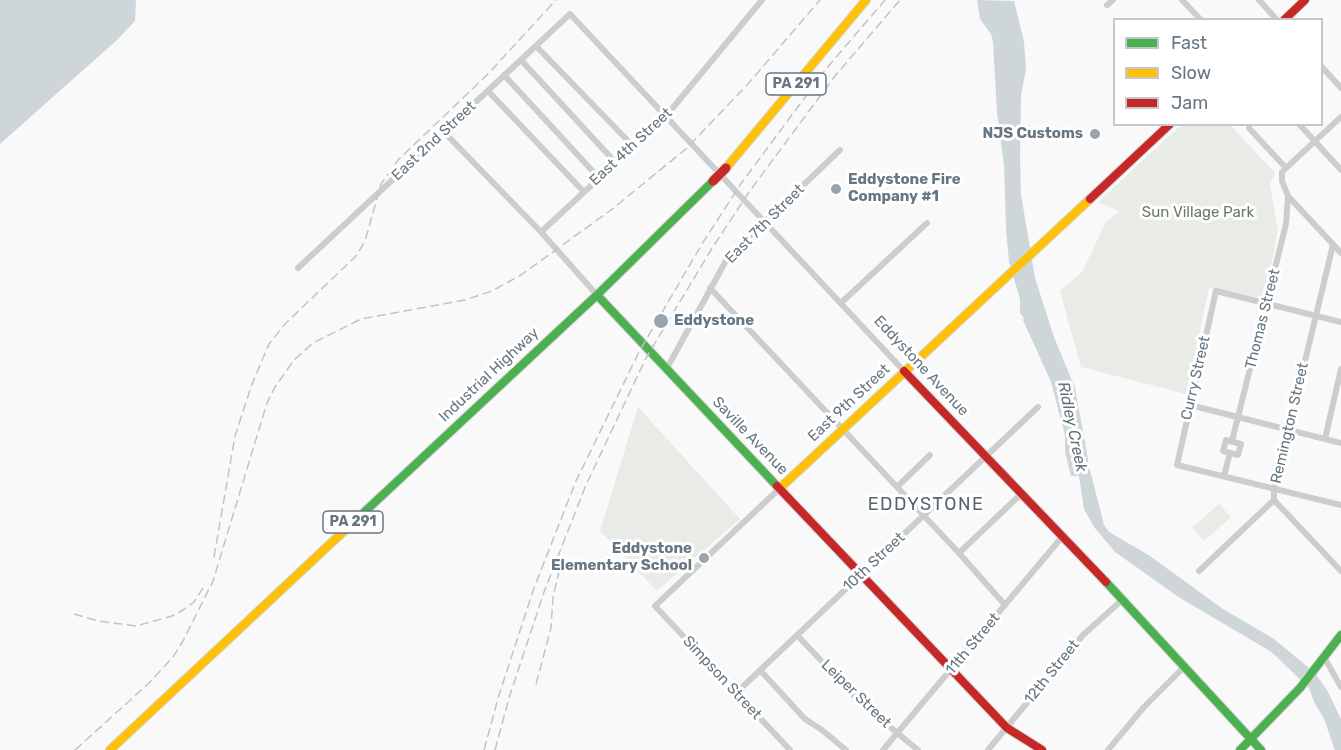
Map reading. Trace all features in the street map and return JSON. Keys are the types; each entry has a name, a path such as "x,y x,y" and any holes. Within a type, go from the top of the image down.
{"street":[{"name":"East 4th Street","path":"541,232 666,116 762,0"},
{"name":"Industrial Highway","path":"110,750 597,295 714,181 866,0"},
{"path":"1107,5 1113,0"},
{"path":"1182,0 1199,18"},
{"path":"1259,0 1276,18"},
{"path":"1286,18 1305,0"},
{"name":"Eddystone Avenue","path":"570,14 1261,750"},
{"name":"East 2nd Street","path":"298,268 570,14"},
{"path":"536,46 633,146"},
{"path":"521,60 615,162"},
{"path":"1323,68 1341,88"},
{"path":"504,75 598,178"},
{"path":"488,91 584,192"},
{"path":"1249,128 1286,168 1341,117"},
{"name":"East 9th Street","path":"655,606 1168,126"},
{"path":"1301,126 1341,170"},
{"name":"Saville Avenue","path":"444,132 541,232 666,370 1007,728 1042,750"},
{"name":"East 7th Street","path":"666,370 728,257 840,150"},
{"name":"Thomas Street","path":"1224,476 1230,453 1238,455 1240,444 1232,441 1286,224 1288,196 1282,181 1282,172 1286,168"},
{"path":"1288,196 1341,253"},
{"path":"842,302 927,223"},
{"name":"Remington Street","path":"1199,571 1274,500 1274,489 1334,245"},
{"path":"710,288 816,399 1005,605"},
{"name":"Curry Street","path":"1224,476 1177,465 1216,291 1266,303"},
{"path":"1266,303 1341,322"},
{"path":"1324,439 1341,369"},
{"path":"1190,405 1341,443"},
{"name":"10th Street","path":"736,693 1038,407"},
{"path":"897,487 930,455"},
{"path":"1224,476 1341,505"},
{"path":"959,553 1022,493"},
{"path":"1274,500 1341,572"},
{"name":"11th Street","path":"883,750 1062,537"},
{"name":"12th Street","path":"988,750 1083,635 1122,600"},
{"name":"Simpson Street","path":"655,606 790,750"},
{"name":"Leiper Street","path":"797,635 861,703 918,750"},
{"path":"1240,750 1303,684 1341,635"},
{"path":"1324,657 1341,687"},
{"path":"1108,750 1144,707 1184,667"},
{"path":"760,670 805,719 846,750"},
{"path":"1250,740 1253,750"}],"green space":[{"name":"Sun Village Park","path":"1180,126 1232,126 1275,173 1270,184 1278,230 1264,299 1209,288 1186,394 1081,367 1060,291 1082,272 1106,222 1119,211 1098,202"},
{"path":"638,407 740,519 657,591 600,531"},
{"path":"1219,504 1231,517 1204,541 1192,528"}],"water":[{"path":"0,0 136,0 135,21 117,40 0,144"},
{"name":"Ridley Creek","path":"977,0 1014,1 1024,42 1026,69 1021,95 1021,195 1035,278 1054,337 1075,388 1090,470 1104,525 1109,532 1150,556 1223,609 1274,639 1315,673 1327,690 1341,719 1341,750 1335,750 1324,719 1309,688 1279,659 1270,651 1180,598 1115,552 1094,527 1084,509 1079,476 1071,476 1065,452 1065,435 1051,382 1020,313 1020,299 1009,262 1004,165 997,112 993,42 991,34 980,19"}],"railway":[{"path":"214,557 235,436 252,384 269,344 286,323 356,256 365,241 381,184 398,160 487,75 556,0"},
{"path":"75,750 148,684 173,657 183,641 213,581 267,403 294,360 313,343 361,319 465,300 492,291 521,275 611,210 687,148 747,85 820,0"},
{"path":"484,750 499,695 534,588 576,481 639,352 702,244 740,185 826,69 885,0"},
{"path":"495,750 509,698 544,592 586,485 646,358 749,192 835,76 900,0"},
{"path":"536,684 551,628 553,597 559,572"},
{"path":"74,614 98,621 136,626 172,616 183,610 194,602 203,588"}],"traffic: fast":[{"path":"344,531 597,295 713,181"},
{"path":"597,295 777,486"},
{"path":"1106,582 1261,750"},
{"path":"1240,750 1300,688 1341,635"}],"traffic: slow":[{"path":"726,168 866,0"},
{"path":"780,488 1090,199"},
{"path":"110,750 344,531"}],"traffic: jam":[{"path":"1286,18 1305,0"},
{"path":"1090,199 1168,126"},
{"path":"713,181 726,168"},
{"path":"904,371 1106,582"},
{"path":"777,486 1007,728 1042,750"}],"place":[{"name":"NJS Customs","path":"1095,134"},
{"name":"Eddystone Fire Company #1","path":"836,189"},
{"name":"Eddystone","path":"661,321"},
{"name":"Eddystone Elementary School","path":"704,558"}],"district":[{"name":"EDDYSTONE","path":"926,505"}]}
